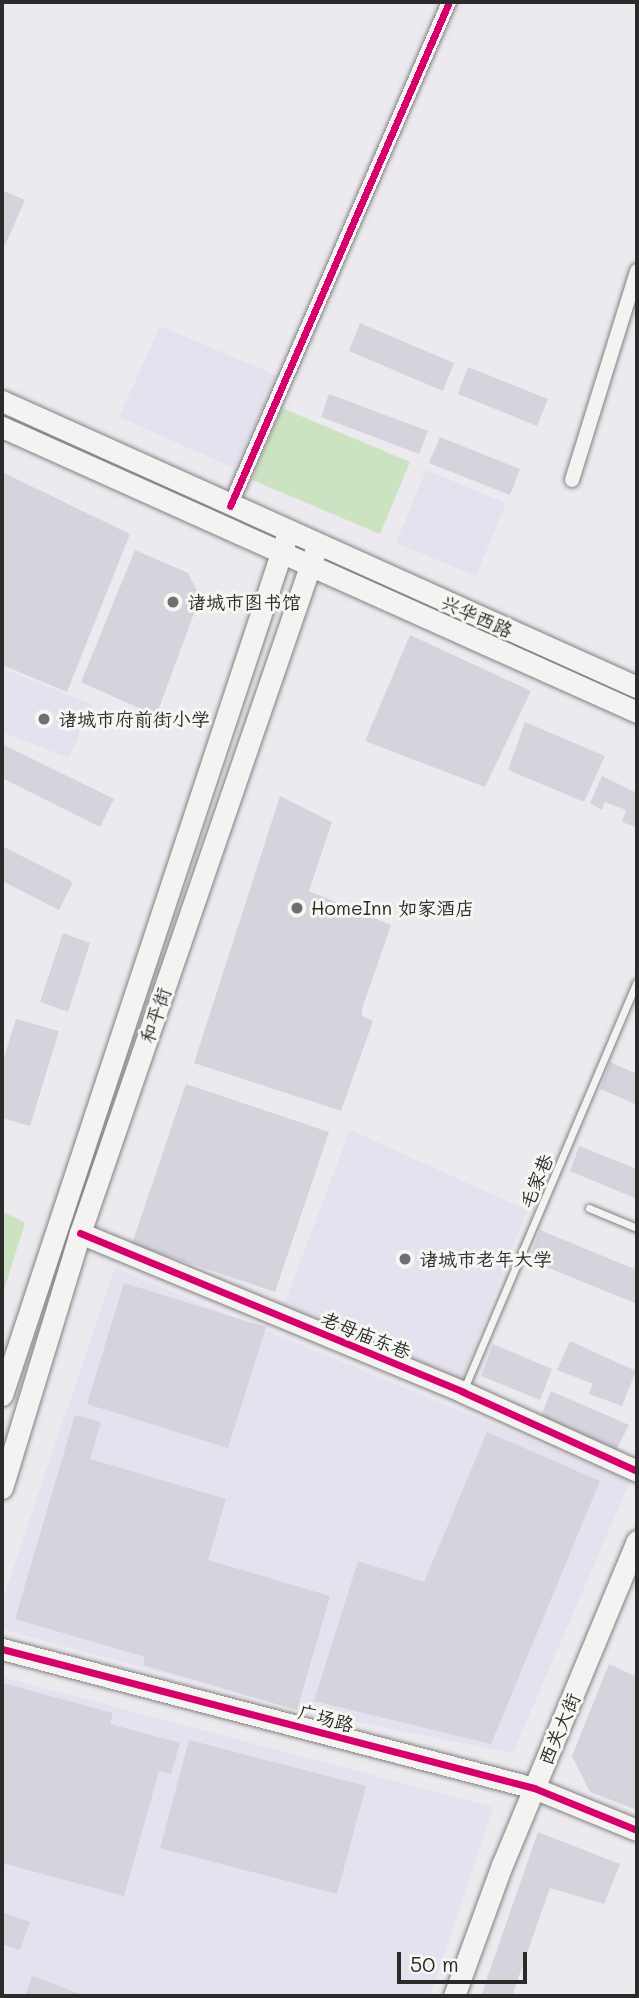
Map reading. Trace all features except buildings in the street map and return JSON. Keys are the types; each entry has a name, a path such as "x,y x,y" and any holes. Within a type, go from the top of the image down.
{"main road":[{"name":"兴华西路","path":"2,401 317,546 637,687"},
{"path":"2,426 279,555 637,712"},
{"name":"和平街","path":"2,1395 288,532"},
{"name":"和平街","path":"2,1488 80,1233 317,546"},
{"name":"老母庙东巷","path":"80,1233 463,1392 637,1471"},
{"name":"西关大街","path":"454,1996 534,1788 637,1541"},
{"name":"广场路","path":"2,1649 534,1788 637,1830"}],"street":[{"path":"230,506 449,2"},
{"path":"572,480 637,271"}],"lane":[{"name":"毛家巷","path":"463,1392 637,982"},
{"path":"589,1208 637,1228"}],"shaded area":[{"path":"160,326 278,376 234,468 119,417"},
{"path":"426,470 506,503 476,576 396,543"},
{"name":"诸城市府前街小学","path":"2,668 93,705 69,758 2,732"},
{"name":"诸城市老年大学","path":"350,1130 527,1210 461,1381 283,1307"},
{"path":"115,1268 630,1481 513,1753 297,1710 2,1629 2,1601"},
{"path":"2,1677 493,1807 430,1996 2,1996"}],"green space":[{"path":"282,408 410,462 380,534 252,480"},
{"path":"2,1211 25,1223 2,1296"}],"cycle path":[{"path":"230,506 449,2"},
{"path":"80,1233 463,1392 637,1471"},
{"path":"2,1649 534,1788 637,1830"}],"place":[{"name":"诸城市图书馆","path":"173,602"},
{"name":"诸城市府前街小学","path":"44,719"},
{"name":"HomeInn 如家酒店","path":"297,908"},
{"name":"诸城市老年大学","path":"405,1259"}]}
